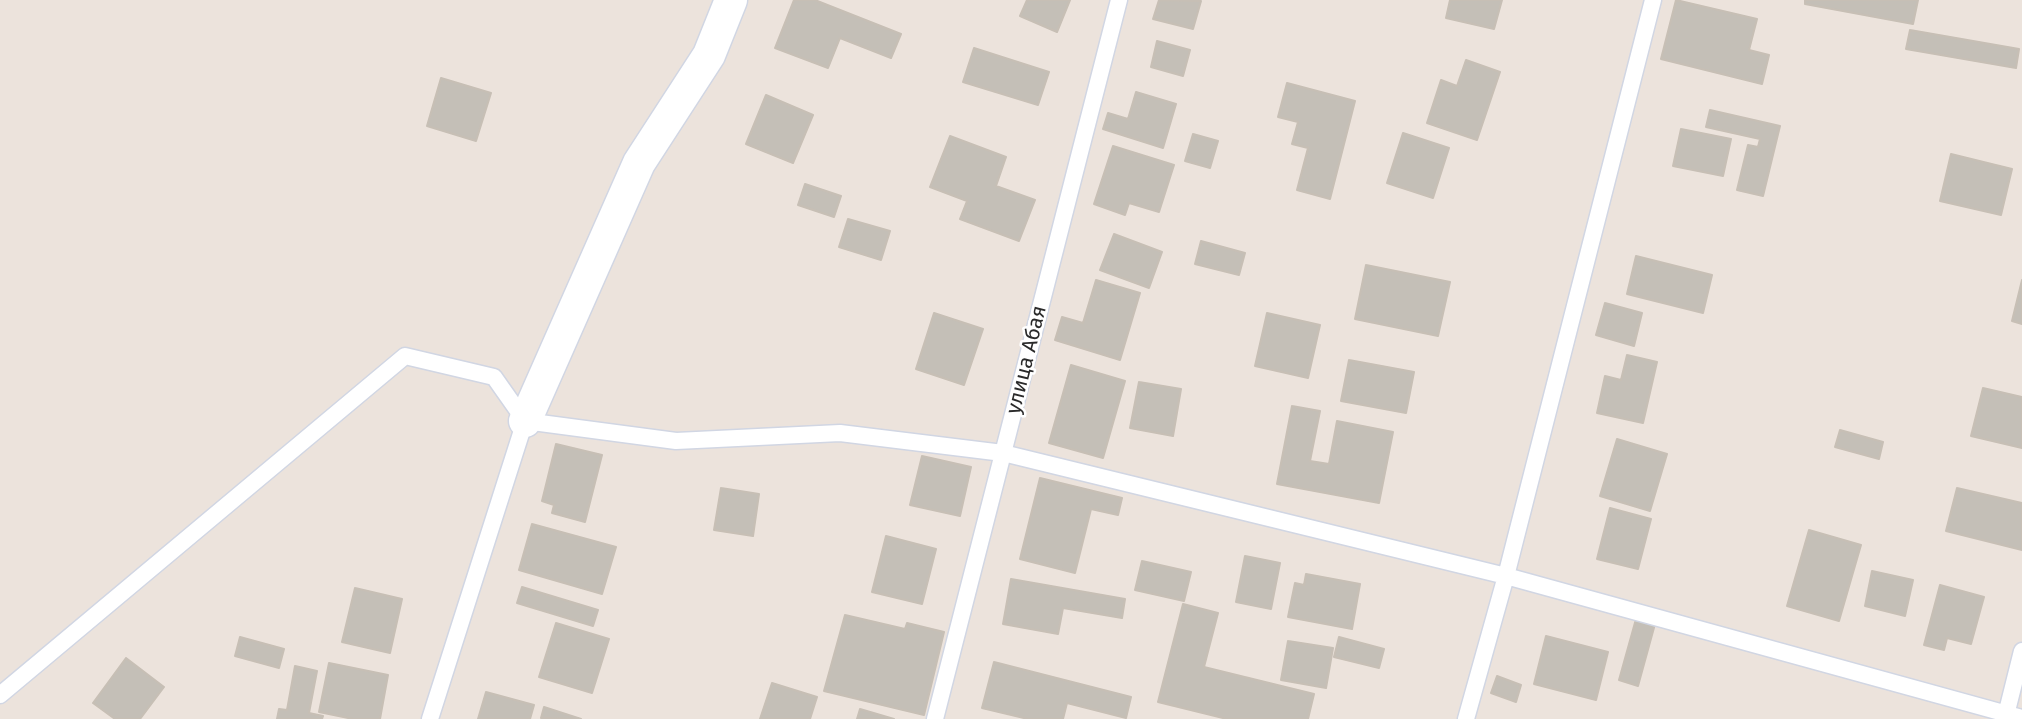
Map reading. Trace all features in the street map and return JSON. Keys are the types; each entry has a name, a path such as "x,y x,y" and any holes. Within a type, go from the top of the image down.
{"street":[{"path":"525,421 639,163 709,55 731,0"}],"lane":[{"name":"улица Абая","path":"935,719 1119,0"},
{"path":"1466,719 1507,576 1653,0"},
{"path":"0,695 405,356 494,377 525,421 676,441 840,433 1003,453 1507,576 2011,717 2022,651"},
{"path":"430,719 525,421"}],"building":[{"path":"794,0 815,0 901,34 891,58 840,38 828,68 775,48"},
{"path":"1027,0 1070,0 1057,32 1020,16"},
{"path":"1159,0 1201,1 1193,29 1153,19"},
{"path":"1450,0 1502,0 1494,29 1446,18"},
{"path":"1676,0 1757,19 1749,50 1769,55 1762,84 1661,59"},
{"path":"1805,0 1918,0 1913,24 1805,4"},
{"path":"1910,30 2019,49 2016,68 1906,49"},
{"path":"1157,41 1190,50 1183,76 1151,67"},
{"path":"974,48 1049,72 1038,105 963,82"},
{"path":"1466,60 1500,72 1477,140 1427,123 1441,80 1457,86"},
{"path":"441,78 491,93 476,141 427,126"},
{"path":"1287,83 1355,101 1330,199 1297,190 1308,148 1292,144 1298,122 1278,117"},
{"path":"1136,92 1176,104 1163,148 1103,129 1108,113 1128,119"},
{"path":"766,95 813,115 793,163 746,144"},
{"path":"1710,110 1780,126 1763,196 1737,190 1748,145 1758,147 1760,139 1706,127"},
{"path":"1681,129 1731,139 1723,176 1673,166"},
{"path":"1403,133 1449,148 1433,198 1387,183"},
{"path":"1193,134 1218,141 1210,168 1185,161"},
{"path":"950,136 1006,157 996,186 1035,200 1019,241 960,219 967,201 930,187"},
{"path":"1113,146 1174,165 1159,212 1129,203 1125,215 1094,204"},
{"path":"1951,154 2012,169 2001,215 1940,201"},
{"path":"805,184 841,196 834,217 798,205"},
{"path":"848,219 890,231 881,260 839,247"},
{"path":"1114,234 1162,252 1149,288 1100,270"},
{"path":"1201,241 1245,253 1239,275 1195,264"},
{"path":"1636,256 1712,275 1703,313 1627,294"},
{"path":"1366,265 1450,282 1438,336 1355,319"},
{"path":"1096,280 1140,293 1120,360 1055,340 1062,317 1083,323"},
{"path":"2022,280 2022,324 2012,321"},
{"path":"1605,303 1642,313 1634,346 1596,335"},
{"path":"934,313 983,329 964,385 916,369"},
{"path":"1267,313 1320,325 1308,378 1255,366"},
{"path":"1627,355 1657,362 1643,423 1597,413 1605,376 1621,380"},
{"path":"1349,360 1414,372 1406,413 1341,401"},
{"path":"1071,365 1125,381 1103,458 1049,443"},
{"path":"1139,382 1181,389 1173,436 1130,428"},
{"path":"1983,388 2022,397 2022,448 1971,436"},
{"path":"1292,406 1320,411 1310,461 1329,464 1337,421 1393,432 1379,503 1277,484"},
{"path":"1840,430 1883,442 1879,459 1835,447"},
{"path":"1617,439 1667,454 1650,511 1600,496"},
{"path":"556,444 602,455 585,522 552,513 554,505 542,501"},
{"path":"922,456 971,467 960,516 910,505"},
{"path":"1040,478 1122,498 1118,515 1091,509 1075,573 1020,559"},
{"path":"721,488 759,494 753,536 714,530"},
{"path":"1957,488 2022,503 2022,550 1946,531"},
{"path":"1610,508 1651,519 1638,569 1597,559"},
{"path":"532,524 616,547 602,594 519,570"},
{"path":"1809,530 1861,545 1839,621 1787,606"},
{"path":"886,536 936,549 922,604 872,592"},
{"path":"1245,556 1280,563 1271,609 1236,602"},
{"path":"1142,561 1191,572 1184,601 1135,590"},
{"path":"1872,571 1913,580 1905,616 1865,606"},
{"path":"1306,574 1360,584 1352,629 1288,617 1295,583 1304,585"},
{"path":"1011,579 1125,599 1122,618 1063,608 1058,634 1003,624"},
{"path":"1940,585 1984,597 1971,644 1947,638 1944,650 1924,645"},
{"path":"522,587 598,610 593,626 517,603"},
{"path":"355,588 402,599 390,653 342,642"},
{"path":"1183,604 1218,613 1204,667 1314,694 1308,719 1227,719 1158,702"},
{"path":"845,615 905,629 907,623 944,632 924,715 824,691"},
{"path":"1636,619 1655,624 1638,686 1619,680"},
{"path":"556,623 609,639 592,693 539,677"},
{"path":"1546,636 1608,652 1596,700 1534,684"},
{"path":"240,637 284,649 279,668 235,656"},
{"path":"1339,637 1384,649 1379,668 1334,657"},
{"path":"1288,641 1333,648 1326,688 1281,680"},
{"path":"126,658 164,687 140,719 115,719 93,703"},
{"path":"994,662 1131,697 1126,718 1067,703 1063,719 1028,719 982,708"},
{"path":"329,663 388,675 380,719 353,719 319,712"},
{"path":"295,666 317,671 309,713 323,716 322,719 277,719 279,709 287,710"},
{"path":"1497,676 1521,685 1516,702 1491,693"},
{"path":"772,683 817,697 810,719 760,719"},
{"path":"486,692 534,705 530,719 478,719"},
{"path":"544,707 581,719 541,718"},
{"path":"860,709 894,719 857,719"}]}
